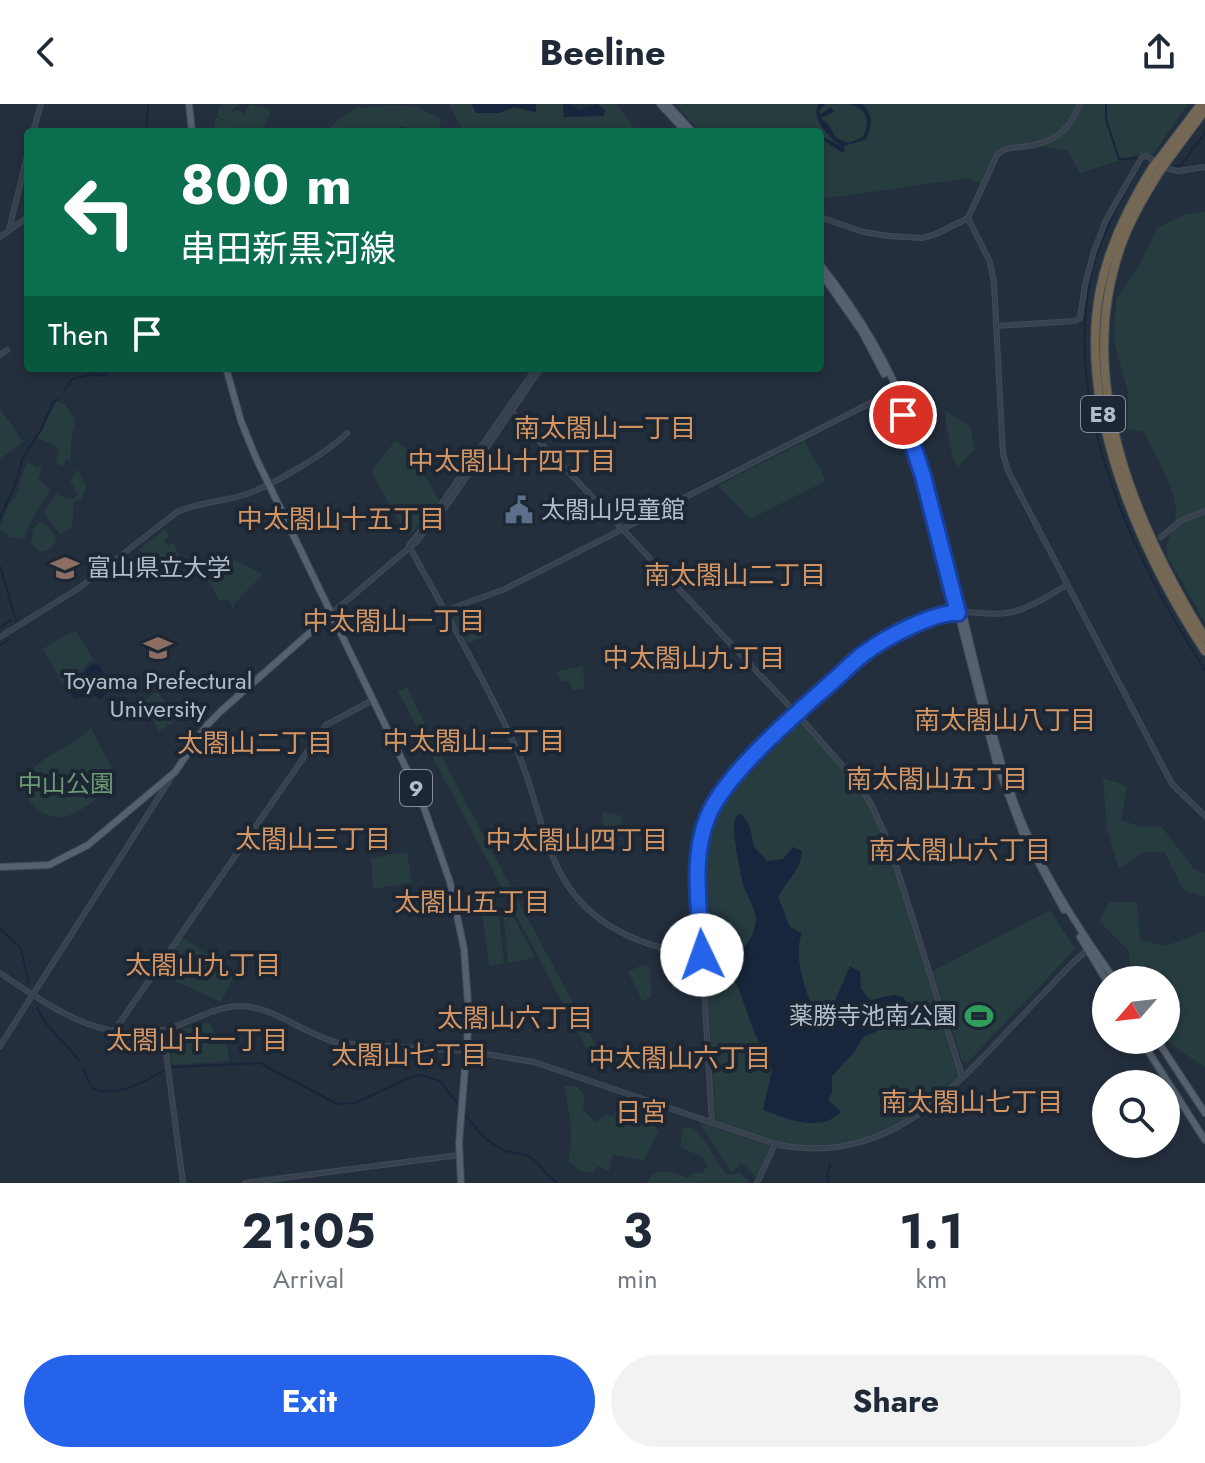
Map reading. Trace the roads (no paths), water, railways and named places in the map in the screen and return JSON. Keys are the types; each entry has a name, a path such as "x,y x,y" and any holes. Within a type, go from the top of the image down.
{"highway":[{"name":"E8","path":"1201,104 1127,210 1108,259 1097,309 1096,365 1107,431 1128,499 1165,582 1205,651"},
{"name":"E8","path":"1167,155 1205,110"},
{"name":"E8","path":"1157,169 1133,217 1113,271 1104,329 1106,385 1120,450 1143,518 1171,578 1205,638"}],"main road":[{"path":"189,104 192,128"},
{"path":"660,104 682,128"},
{"path":"667,104 689,128"},
{"path":"824,270 866,331 894,390 923,476 996,762 1009,801 1030,847 1099,966"},
{"path":"824,278 862,332 894,390"},
{"name":"9","path":"227,372 241,421 423,804 450,882 458,914 467,980 468,1051 459,1155 461,1183"},
{"path":"0,867 49,865 88,845 175,772 207,725 331,614"},
{"path":"146,795 156,802"},
{"path":"1090,949 1104,966"},
{"path":"1150,1054 1205,1140"},
{"path":"1166,1054 1205,1113"}],"street":[{"path":"34,128 41,104"},
{"path":"824,218 863,232 922,238 968,218 997,155 1003,149 1029,146 1058,137 1072,122 1080,104"},
{"path":"996,326 1075,321 1080,318 1094,251 1106,220 1142,157 1147,156 1168,171 1205,167"},
{"path":"9,230 24,168"},
{"path":"968,218 990,262 1004,459 1172,784 1205,816"},
{"path":"0,237 24,220"},
{"path":"0,355 7,350"},
{"path":"409,546 445,508 535,372"},
{"path":"331,614 409,546 535,372"},
{"path":"444,611 505,589 894,390"},
{"path":"511,411 847,768 880,822 905,891 962,1076"},
{"path":"0,637 79,588 177,512 243,496 270,484 347,433"},
{"path":"1161,537 1180,521 1205,511"},
{"path":"409,546 516,749 555,861 570,889 584,906 618,933 661,948 702,955"},
{"path":"712,1123 697,868 707,818 718,796 732,778 797,714 869,650 905,630 946,613 1007,613 1067,585"},
{"path":"114,1031 326,725 373,700"},
{"path":"0,1046 175,772"},
{"path":"0,973 81,1023 114,1031 132,1034 163,1030 221,1007 242,1006 259,1009 309,1034 339,1043 468,1051 534,1062 775,1144 806,1149 863,1143 913,1120 962,1076 1090,949"},
{"path":"163,1030 183,1183"},
{"path":"757,1183 775,1144"},
{"path":"245,1183 459,1155"}],"water":[{"path":"472,104 536,104 536,112 514,107 499,113 476,113"},
{"path":"563,104 571,104 579,110 597,104 605,110 603,116 564,117"},
{"path":"818,104 825,104 819,112 821,114 831,107 834,112 821,118 836,138 848,143 863,137 867,121 860,109 849,104 862,104 869,113 870,130 865,140 843,146 843,153 824,141 824,138 841,146 819,122"},
{"path":"93,664 99,665 107,677 109,692 99,699 89,691 85,696 74,699 67,687"},
{"path":"742,814 750,827 754,847 767,861 783,859 793,847 802,851 796,869 778,897 790,927 802,933 800,965 805,988 818,1019 828,1017 850,966 860,972 861,989 870,1000 894,995 903,997 910,1007 889,1024 864,1036 832,1076 832,1093 828,1100 841,1112 824,1122 803,1122 763,1110 772,1070 770,1062 727,968 751,938 756,920 743,884 735,838 734,821 736,816"}],"waterway":[{"path":"146,128 148,104"},
{"path":"1106,104 1106,119 1119,159 1140,158"},
{"path":"1169,167 1181,165 1205,133"},
{"path":"1145,158 1112,217 1094,264 1085,331 1087,382 1097,433 1131,534 1179,628 1205,670"},
{"path":"64,391 72,379 93,374 104,376 108,372"},
{"path":"0,518 23,457 42,428 53,402 58,399"},
{"path":"0,566 16,620"},
{"path":"0,628 11,620"},
{"path":"0,646 9,639"},
{"path":"0,929 20,947 29,982"},
{"path":"37,1008 44,1021 79,1060"},
{"path":"173,1067 260,1063 337,1104 355,1103 422,1075 440,1081 460,1107"},
{"path":"83,1068 92,1088 101,1091 138,1084 163,1071"},
{"path":"463,1112 493,1144 530,1157 558,1183"},
{"path":"829,1183 827,1173 830,1165"}],"place":[{"name":"太閤山児童館","path":"519,510"},
{"name":"富山県立大学","path":"65,568"},
{"name":"Toyama Prefectural University","path":"158,648"},
{"name":"薬勝寺池南公園","path":"979,1016"}],"district":[{"name":"南太閤山一丁目","path":"605,428"},
{"name":"中太閤山十四丁目","path":"512,461"},
{"name":"中太閤山十五丁目","path":"341,519"},
{"name":"南太閤山二丁目","path":"735,575"},
{"name":"中太閤山一丁目","path":"394,621"},
{"name":"中太閤山九丁目","path":"694,658"},
{"name":"南太閤山八丁目","path":"1005,720"},
{"name":"中太閤山二丁目","path":"474,741"},
{"name":"太閤山二丁目","path":"255,743"},
{"name":"南太閤山五丁目","path":"937,779"},
{"name":"太閤山三丁目","path":"313,839"},
{"name":"中太閤山四丁目","path":"577,840"},
{"name":"南太閤山六丁目","path":"960,850"},
{"name":"太閤山五丁目","path":"472,902"},
{"name":"太閤山九丁目","path":"203,965"},
{"name":"太閤山六丁目","path":"515,1018"},
{"name":"太閤山十一丁目","path":"197,1040"},
{"name":"太閤山七丁目","path":"409,1055"},
{"name":"中太閤山六丁目","path":"680,1058"},
{"name":"南太閤山七丁目","path":"972,1102"},
{"name":"日宮","path":"641,1112"}],"park label":[{"name":"中山公園","path":"66,784"}]}
